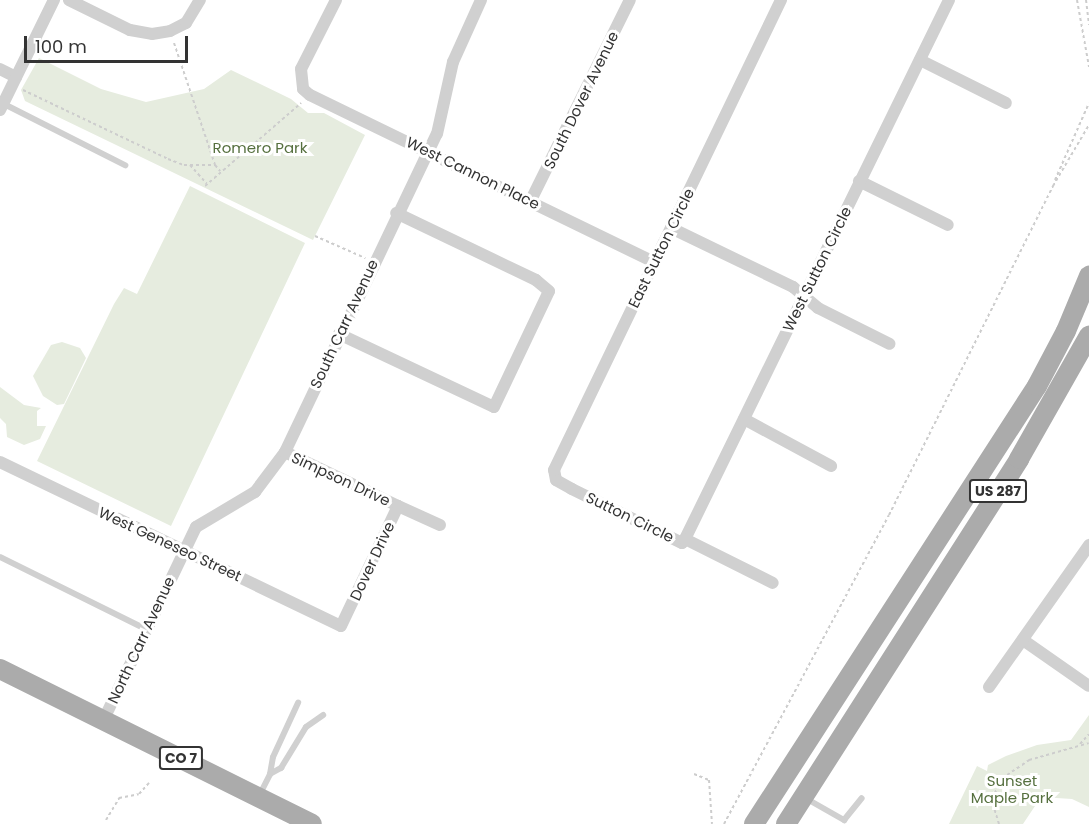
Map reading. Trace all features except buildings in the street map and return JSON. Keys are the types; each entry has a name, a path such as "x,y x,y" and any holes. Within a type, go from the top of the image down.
{"main road":[{"name":"US 287","path":"754,824 1037,386 1066,331 1089,276"},
{"name":"US 287","path":"786,824 1019,459 1089,336"},
{"name":"CO 7","path":"0,669 312,824"}],"street":[{"path":"2,106 54,0"},
{"path":"69,0 130,30 152,34 170,32 186,23 200,0"},
{"path":"310,95 299,78 336,0"},
{"name":"South Carr Avenue","path":"255,492 285,452 396,213 428,151 444,116 453,62 481,0"},
{"name":"South Dover Avenue","path":"531,200 630,0"},
{"name":"East Sutton Circle","path":"572,489 556,480 554,470 782,0"},
{"name":"West Sutton Circle","path":"685,539 949,0"},
{"path":"920,60 1006,103"},
{"path":"0,69 16,77"},
{"name":"West Cannon Place","path":"310,95 531,200 654,262"},
{"path":"860,181 948,225"},
{"path":"339,334 494,407 541,308 549,291 536,280 396,213"},
{"path":"671,228 805,295 818,308 890,344"},
{"path":"744,419 831,466"},
{"name":"Simpson Drive","path":"285,452 398,506"},
{"name":"West Geneseo Street","path":"0,462 341,626"},
{"name":"Sutton Circle","path":"572,489 682,543 685,539"},
{"name":"North Carr Avenue","path":"104,719 196,527 209,516 255,492"},
{"name":"Dover Drive","path":"341,626 398,506 440,525"},
{"path":"685,539 773,583"},
{"path":"988,687 1089,544"},
{"path":"1023,640 1089,686"}],"lane":[{"path":"2,106 125,165"},
{"path":"0,557 146,629"},
{"path":"258,798 270,774 273,757 298,703"},
{"path":"270,774 281,768 306,727 323,715"},
{"path":"802,796 844,820 862,798"}],"path":[{"path":"1077,0 1089,67"},
{"path":"1086,0 1089,25"},
{"path":"170,32 215,165 220,171"},
{"path":"23,90 145,149 190,165 215,165"},
{"path":"190,165 206,185 310,95"},
{"path":"723,824 889,515 1053,186 1089,103"},
{"path":"1053,186 1089,125"},
{"path":"315,236 373,262"},
{"path":"1078,746 1089,734"},
{"path":"999,824 991,798 1006,775 1029,760 1089,743"},
{"path":"694,774 709,780 712,824"},
{"path":"106,820 120,798 139,794 149,783"}],"green space":[{"name":"Romero Park","path":"39,58 101,89 146,102 204,89 231,70 291,99 308,113 324,113 365,135 313,240 25,101 21,90"},
{"path":"190,186 305,243 171,526 37,461 114,304 124,288 137,294"},
{"path":"62,342 80,348 86,358 64,404 57,405 43,396 33,376 51,345"},
{"path":"0,387 24,405 41,408 37,411 37,426 46,426 40,439 24,445 7,437 6,424 0,418"},
{"name":"Sunset Maple Park","path":"1089,715 1089,807 1072,799 1041,797 1023,824 949,824 977,766 987,771 988,765 1006,756 1037,745 1071,740"}]}
